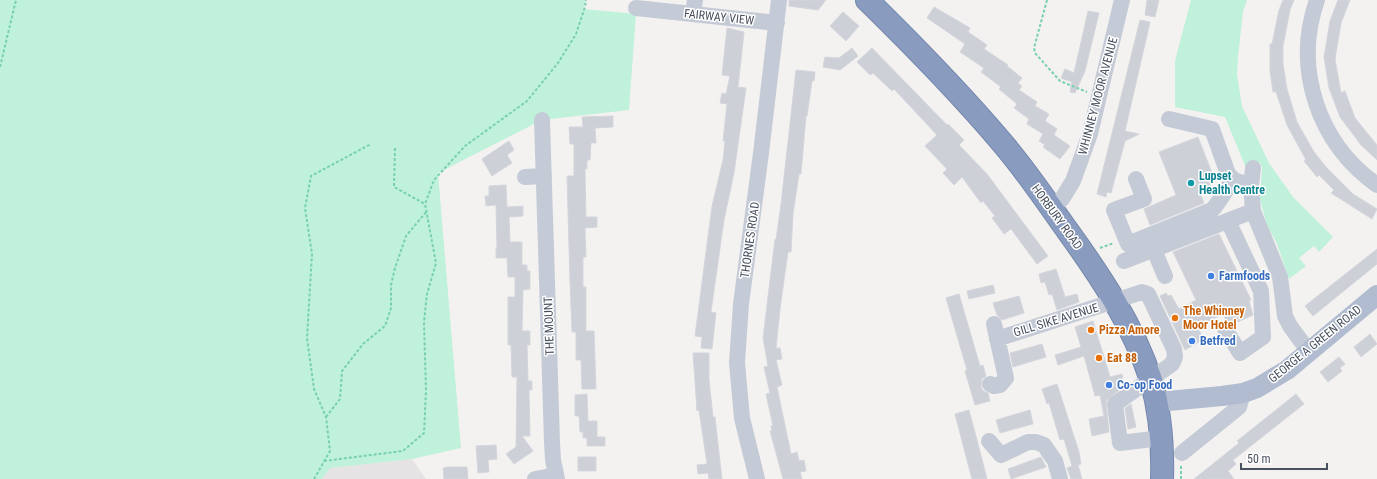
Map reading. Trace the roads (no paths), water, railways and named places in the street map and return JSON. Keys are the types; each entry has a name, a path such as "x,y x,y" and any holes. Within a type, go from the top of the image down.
{"highway":[{"name":"HORBURY ROAD","path":"867,0 926,59 999,140 1051,207 1116,301 1133,336 1150,379 1157,402 1161,438 1162,479"}],"main road":[{"name":"GEORGE A GREEN ROAD","path":"1157,402 1243,393 1269,382 1309,352 1377,294"}],"street":[{"name":"THORNES ROAD","path":"758,479 742,418 737,362 741,304 779,0"},
{"name":"WHINNEY MOOR AVENUE","path":"1051,207 1062,199 1073,181 1090,134 1122,0"},
{"path":"1317,0 1308,39 1308,64 1311,90 1319,114 1331,137 1346,158 1364,176 1377,185"},
{"name":"FAIRWAY VIEW","path":"636,8 662,5 694,7 777,23"},
{"path":"1169,119 1212,129 1228,174 1234,180 1251,186"},
{"name":"THE MOUNT","path":"535,479 556,477 552,442 542,120"},
{"path":"1253,168 1251,186 1253,211 1280,277 1285,316 1290,326 1309,352"},
{"path":"525,177 544,176"},
{"path":"1136,179 1144,199 1114,210 1128,244 1207,213 1217,205 1228,186 1234,180"},
{"path":"1124,262 1253,211"},
{"path":"1225,329 1240,353 1263,337 1261,291 1228,221"},
{"path":"1239,244 1263,234"},
{"path":"1154,250 1165,276"},
{"name":"GILL SIKE AVENUE","path":"990,384 994,386 1000,385 1006,378 995,331 1116,301 1142,292 1148,294 1174,348 1175,357 1172,364 1115,404 1120,443 1161,438"},
{"path":"1182,453 1239,408 1243,393"},
{"path":"989,441 1001,455 1028,442 1036,442 1044,445 1055,461 1060,479"}],"place":[{"name":"Lupset Health Centre","path":"1191,183"},
{"name":"Farmfoods","path":"1211,276"},
{"name":"The Whinney Moor Hotel","path":"1175,318"},
{"name":"Pizza Amore","path":"1091,330"},
{"name":"Betfred","path":"1192,341"},
{"name":"Eat 88","path":"1099,358"},
{"name":"Co-op Food","path":"1109,385"}]}
